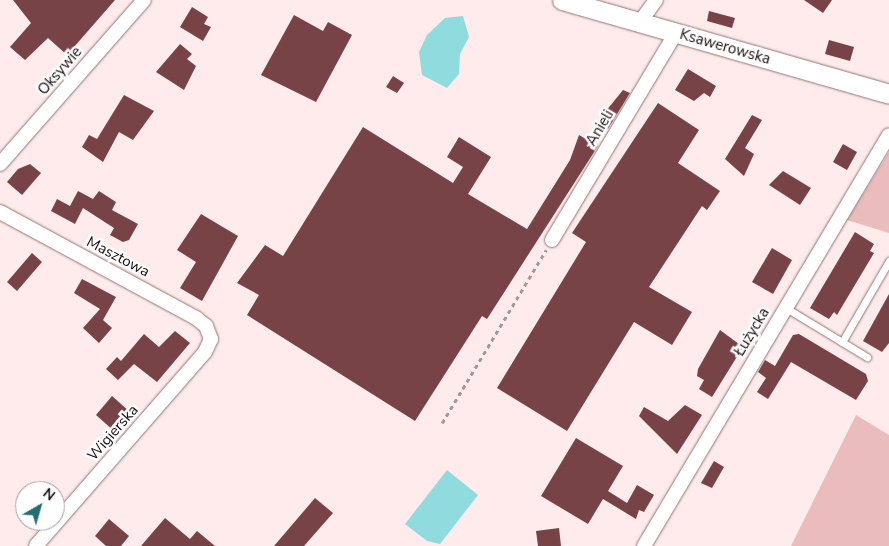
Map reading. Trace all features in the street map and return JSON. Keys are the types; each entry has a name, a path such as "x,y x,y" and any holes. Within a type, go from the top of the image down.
{"street":[{"name":"Oksywie","path":"0,164 144,0"},
{"name":"Ksawerowska","path":"562,0 889,94"},
{"path":"640,22 656,0"},
{"name":"Anieli","path":"552,240 676,33"},
{"name":"Łużycka","path":"644,546 889,135"},
{"name":"Masztowa","path":"0,212 196,318 206,326 211,339"},
{"name":"Wigierska","path":"36,546 205,352 211,339"}],"lane":[{"path":"842,342 889,261"},
{"path":"786,308 867,357"}],"path":[{"path":"442,423 552,240"}],"shaded area":[{"path":"889,152 889,233 847,220"},
{"path":"856,415 889,435 889,546 791,546"}],"water":[{"path":"463,16 469,37 460,54 459,74 447,88 422,75 419,52 427,35 445,18"},
{"path":"447,470 478,495 440,544 427,541 405,524"}],"building":[{"path":"13,0 115,0 67,55 48,38 25,60 10,47 31,23"},
{"path":"804,0 832,0 823,13"},
{"path":"192,7 208,17 204,24 211,27 203,41 180,27"},
{"path":"709,11 735,18 732,28 707,21"},
{"path":"294,15 323,31 328,22 352,35 316,102 261,75"},
{"path":"829,40 854,47 850,61 825,54"},
{"path":"180,44 192,54 187,59 196,66 184,90 156,72"},
{"path":"688,69 716,86 710,97 704,93 694,101 675,90"},
{"path":"393,76 404,83 397,93 386,87"},
{"path":"623,90 630,93 608,129 597,122"},
{"path":"124,95 154,111 133,140 119,132 103,162 82,147 89,135 97,139"},
{"path":"658,103 699,130 678,163 720,191 707,210 702,206 649,287 692,312 672,345 634,322 567,431 497,388 586,242 572,233"},
{"path":"752,115 762,120 745,148 754,154 744,176 725,159"},
{"path":"363,127 453,183 463,167 447,157 459,137 491,157 468,194 527,229 570,160 579,135 598,146 487,319 482,316 415,421 247,315 259,295 237,283 265,245 283,256"},
{"path":"843,144 857,152 847,170 833,162"},
{"path":"30,164 41,173 22,195 7,182 18,169"},
{"path":"783,171 811,188 800,205 769,185"},
{"path":"78,191 93,199 99,191 116,202 112,210 138,224 129,240 123,242 110,235 114,228 83,208 75,224 51,211 57,199 70,206"},
{"path":"201,214 238,236 202,301 180,288 196,262 177,250"},
{"path":"855,232 874,244 870,251 874,253 837,315 834,312 829,319 810,308"},
{"path":"772,248 792,260 773,294 752,282"},
{"path":"32,253 42,262 17,291 7,282"},
{"path":"82,279 116,297 103,320 112,328 99,343 83,328 100,309 74,293"},
{"path":"889,294 889,343 882,352 863,341"},
{"path":"720,330 743,347 712,397 699,389 704,380 697,376 698,369"},
{"path":"175,331 190,343 157,382 134,364 118,380 106,369 117,357 121,361 144,334 159,347"},
{"path":"799,334 866,374 868,381 856,400 791,362 768,399 757,392 766,378 758,372 765,360 775,366 793,335"},
{"path":"112,396 130,412 114,431 96,415"},
{"path":"685,405 702,415 677,454 639,416 644,407 668,421"},
{"path":"576,438 623,466 608,491 627,503 637,485 654,495 644,512 639,510 636,519 603,499 588,524 541,496"},
{"path":"714,461 724,467 712,488 701,483"},
{"path":"315,498 333,513 304,546 274,546"},
{"path":"165,518 190,539 197,531 215,546 141,546"},
{"path":"109,519 129,536 121,546 106,546 95,536"},
{"path":"559,528 561,546 538,546 536,531"}]}
